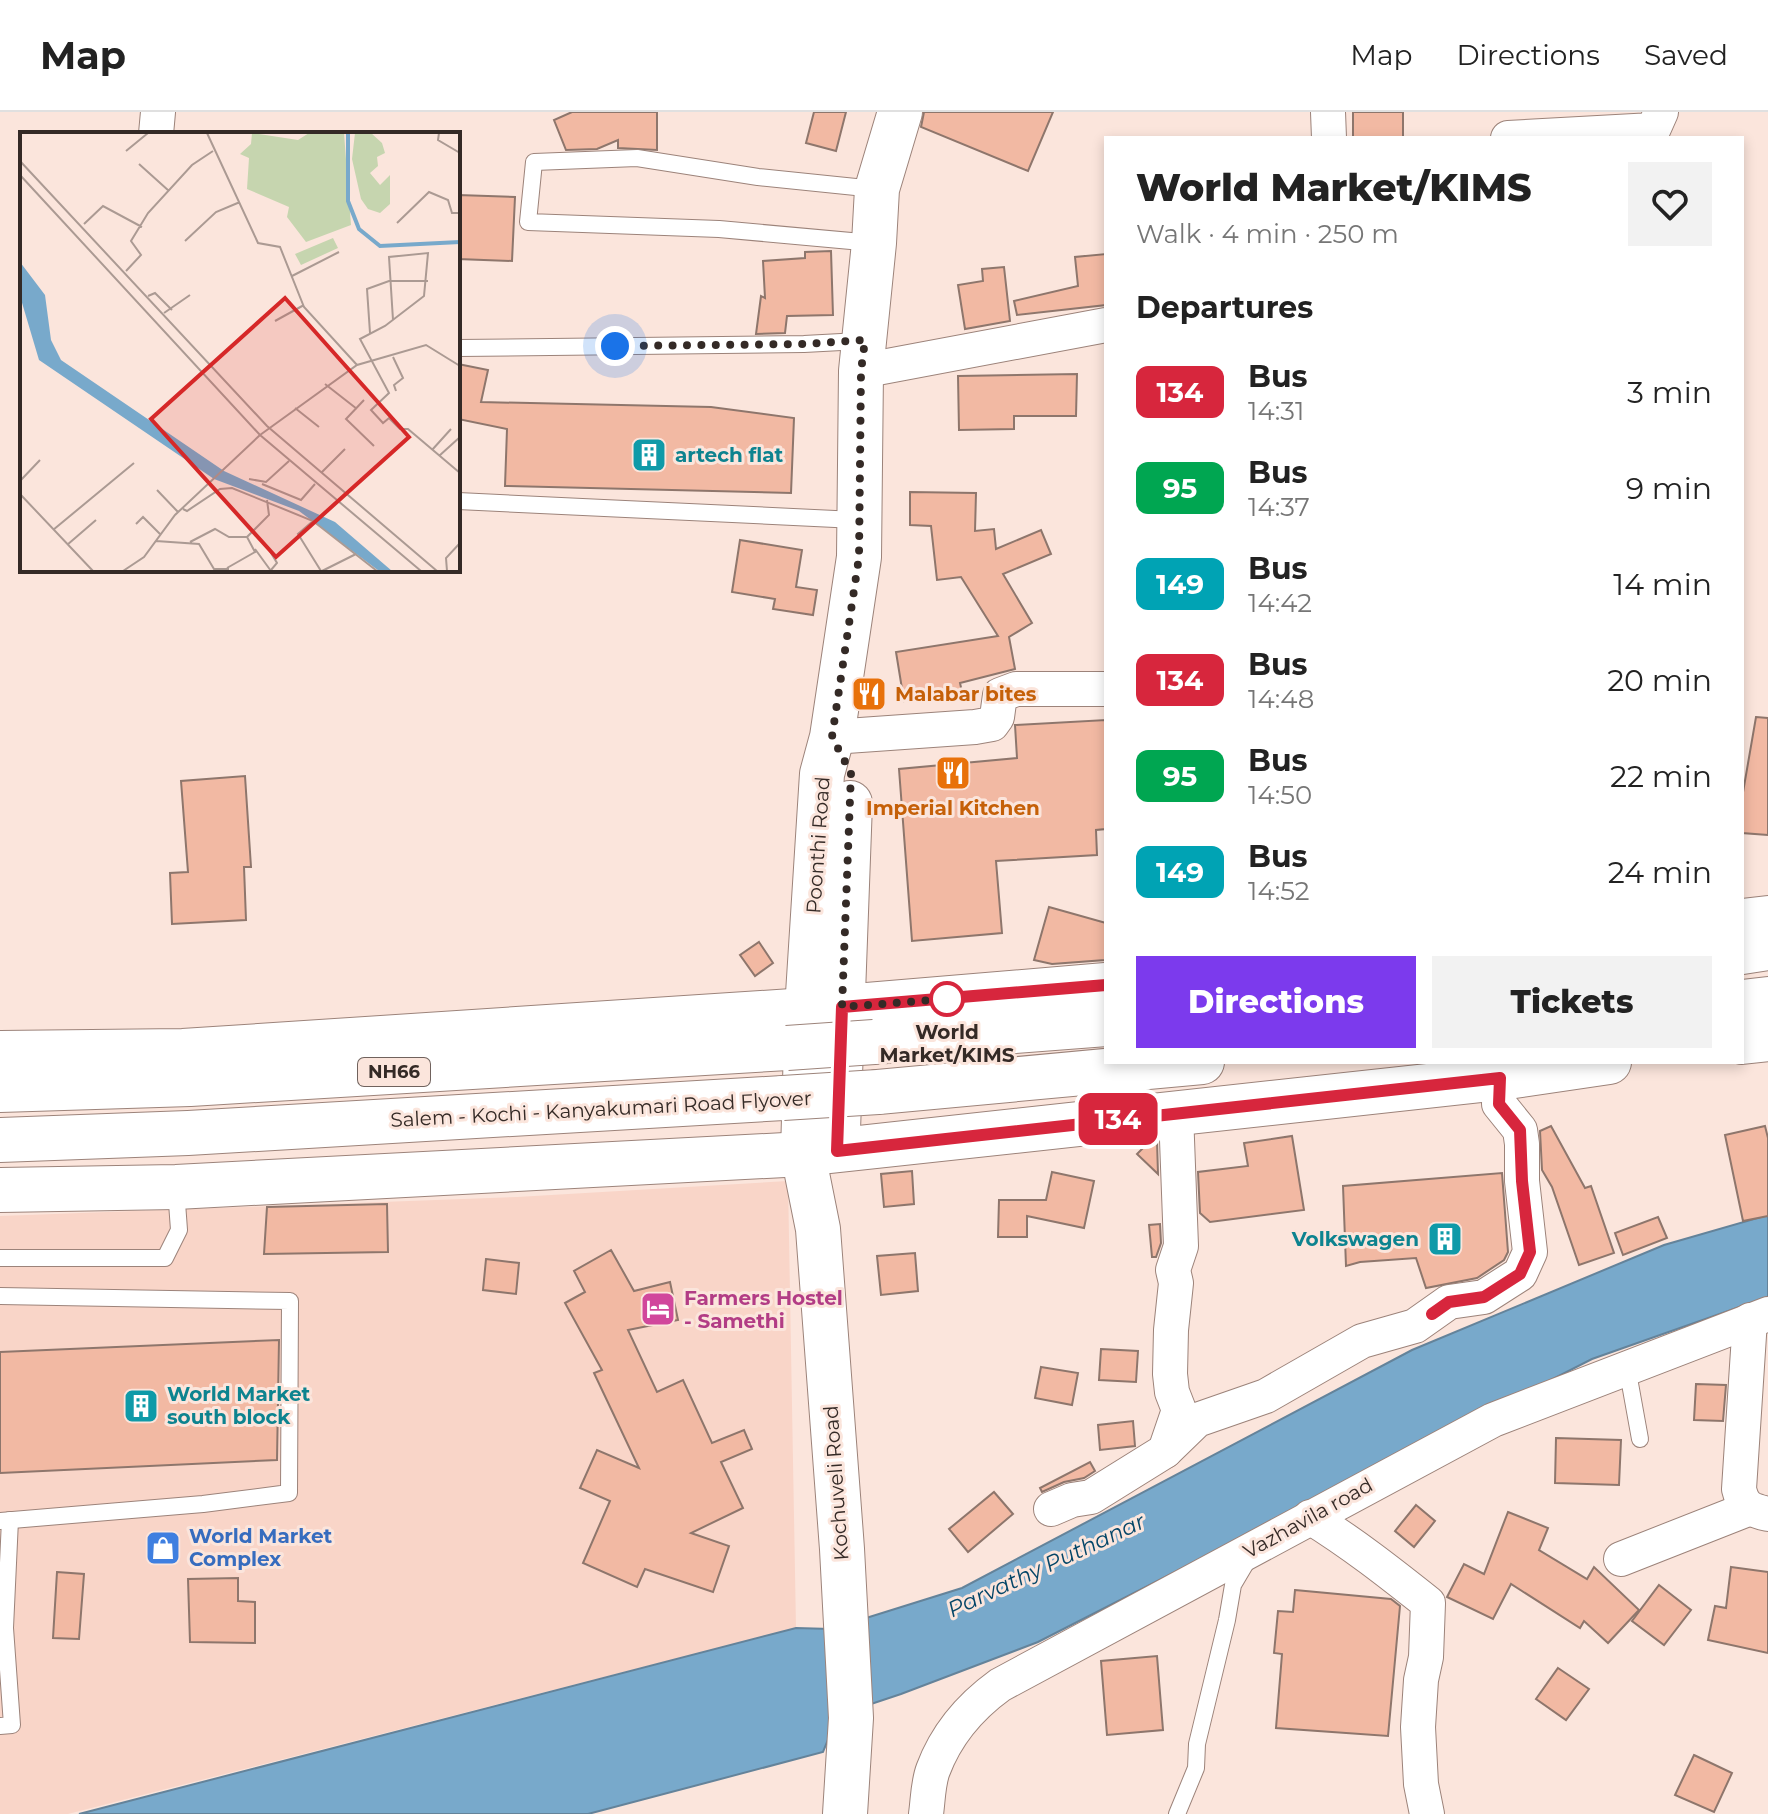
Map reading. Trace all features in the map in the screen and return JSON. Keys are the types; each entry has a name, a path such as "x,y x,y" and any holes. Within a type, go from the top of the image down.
{"main road":[{"name":"Poonthi Road","path":"820,1152 824,1009 822,774 832,737 859,557 863,356 877,189 900,112"},
{"path":"1744,921 1768,918"},
{"path":"1744,952 1768,948"},
{"path":"0,1053 183,1051 824,1009 1104,985"},
{"path":"1744,1002 1768,999"},
{"name":"NH66","path":"0,1090 205,1083 787,1048 1104,1024"},
{"path":"1744,1042 1768,1039"},
{"name":"Salem - Kochi - Kanyakumari Road Flyover","path":"0,1140 203,1132 878,1092 1180,1064"},
{"path":"0,1190 176,1187 820,1152 1500,1078 1595,1064"},
{"name":"Kochuveli Road","path":"820,1152 818,1229 851,1718 845,1814"}],"street":[{"path":"156,132 158,112"},
{"path":"1328,112 1329,136"},
{"path":"1544,136 1653,130 1661,112"},
{"path":"863,356 1104,325"},
{"path":"832,737 992,724 997,717 1000,695 1016,689 1104,689"},
{"path":"1051,1509 1072,1500 1091,1497 1165,1451 1197,1420 1266,1396 1362,1341 1415,1326 1449,1302 1484,1297 1520,1274 1530,1252 1522,1181 1522,1144 1520,1130 1499,1104 1500,1078"},
{"path":"1165,1451 1179,1410 1172,1392 1170,1374 1176,1283 1173,1270 1181,1246 1176,1113"},
{"path":"1758,1511 1741,1501 1739,1489 1759,1317"},
{"name":"Vazhavila road","path":"926,1814 933,1770 956,1727 980,1700 1029,1668 1493,1420 1759,1317"},
{"path":"1621,1559 1758,1511"},
{"path":"1310,1517 1353,1543 1428,1603 1418,1727 1421,1784 1427,1814"}],"lane":[{"path":"874,243 719,229 528,222 534,162 637,158 758,177 877,189"},
{"path":"460,348 804,344 863,356"},
{"path":"460,501 861,521"},
{"path":"0,1258 165,1258 179,1230 176,1187"},
{"path":"0,1296 290,1301 289,1493 203,1504 5,1521 5,1628 12,1725 0,1726"},
{"path":"1627,1367 1640,1439"},
{"path":"1177,1814 1196,1768 1197,1744 1233,1585 1256,1547"}],"shaded area":[{"path":"788,1181 796,1628 68,1814 0,1814 0,1216 517,1197"}],"water":[{"name":"Parvathy Puthanar","path":"1768,1215 1768,1297 1592,1359 1038,1642 838,1715 823,1752 588,1814 79,1814 796,1628 831,1629 962,1588 1412,1350 1664,1245"}],"building":[{"path":"572,112 657,112 657,150 618,148 618,140 597,149 566,150 554,120"},
{"path":"814,112 846,112 836,151 806,143"},
{"path":"924,112 1053,112 1028,171 921,127"},
{"path":"1353,112 1403,112 1403,136 1353,136"},
{"path":"460,195 515,197 512,261 460,259"},
{"path":"831,251 833,315 787,316 785,333 756,334 761,296 765,298 763,261 805,258 805,252"},
{"path":"1104,254 1104,305 1017,315 1014,301 1078,286 1075,257"},
{"path":"1004,267 1010,321 965,329 958,285 983,281 982,269"},
{"name":"artech flat","path":"460,364 488,370 481,402 711,407 794,418 791,493 505,486 507,429 460,419"},
{"path":"1077,374 1076,416 1014,416 1014,429 959,430 958,376"},
{"path":"910,492 976,493 975,531 994,529 996,549 1041,530 1051,554 1003,574 1032,623 1009,637 1015,669 960,683 962,692 904,701 896,652 998,636 961,577 937,580 931,526 910,525"},
{"path":"740,540 802,550 796,587 817,590 813,615 773,609 775,599 732,592"},
{"path":"1756,717 1768,718 1768,835 1744,833 1744,786"},
{"path":"1104,720 1104,829 1096,830 1097,855 996,861 1002,933 912,941 899,769 1017,758 1015,725"},
{"path":"245,776 251,867 244,867 246,920 172,924 170,873 188,872 181,781"},
{"path":"1049,907 1104,922 1104,960 1052,964 1034,960"},
{"path":"759,942 773,963 755,976 740,955"},
{"path":"1551,1126 1585,1188 1591,1186 1614,1253 1579,1265 1552,1187 1542,1170 1540,1131"},
{"path":"1765,1126 1768,1138 1768,1216 1743,1221 1725,1135"},
{"path":"1292,1136 1304,1210 1210,1222 1200,1213 1198,1172 1248,1166 1244,1143"},
{"path":"1150,1141 1157,1141 1158,1174 1137,1154"},
{"path":"912,1171 914,1204 884,1207 881,1174"},
{"path":"1052,1172 1094,1181 1084,1228 1027,1216 1027,1237 998,1237 999,1200 1046,1200"},
{"name":"Volkswagen","path":"1502,1173 1508,1252 1504,1260 1477,1278 1426,1288 1416,1258 1346,1266 1343,1186"},
{"path":"387,1204 388,1252 264,1254 267,1207"},
{"path":"1658,1217 1667,1238 1623,1255 1615,1233"},
{"path":"1160,1224 1161,1243 1156,1257 1152,1257 1149,1225"},
{"path":"611,1250 634,1291 670,1282 678,1320 628,1330 657,1392 683,1380 712,1443 744,1430 752,1449 721,1462 743,1508 691,1533 729,1546 713,1592 645,1569 637,1587 583,1563 610,1501 580,1488 597,1450 639,1468 594,1373 602,1370 565,1303 585,1292 574,1271"},
{"path":"915,1253 918,1291 881,1295 877,1256"},
{"path":"486,1259 519,1263 516,1294 483,1290"},
{"name":"World Market south block","path":"279,1340 277,1460 0,1473 0,1352"},
{"path":"1101,1349 1138,1351 1136,1382 1099,1380"},
{"path":"1041,1367 1078,1373 1072,1405 1035,1398"},
{"path":"1696,1384 1726,1385 1723,1421 1694,1420"},
{"path":"1133,1421 1135,1446 1100,1450 1098,1425"},
{"path":"1556,1438 1621,1440 1619,1485 1555,1483"},
{"path":"1090,1462 1095,1471 1084,1478 1064,1482 1042,1492 1040,1488"},
{"path":"994,1492 1013,1514 968,1552 949,1529"},
{"path":"1416,1505 1435,1521 1414,1547 1395,1531"},
{"path":"1508,1512 1548,1528 1539,1550 1587,1579 1594,1567 1639,1610 1608,1643 1584,1621 1580,1628 1511,1584 1493,1619 1447,1597 1464,1564 1484,1574"},
{"path":"1731,1567 1768,1572 1768,1653 1708,1640 1715,1606 1726,1608"},
{"path":"57,1572 84,1574 79,1639 53,1638"},
{"path":"238,1578 238,1601 255,1602 255,1643 190,1642 188,1579"},
{"path":"1659,1585 1691,1610 1664,1645 1632,1621"},
{"path":"1295,1590 1391,1599 1400,1606 1388,1736 1276,1728 1282,1654 1274,1653 1278,1611 1293,1612"},
{"path":"1157,1656 1163,1730 1107,1735 1101,1661"},
{"path":"1558,1668 1589,1689 1566,1720 1536,1699"},
{"path":"1694,1755 1732,1773 1714,1812 1675,1795"}],"bus line":[{"name":"134","path":"1104,985 842,1007 837,1151 1500,1078 1499,1104 1520,1130 1530,1252 1520,1274 1484,1297 1449,1302 1432,1314"}],"place":[{"name":"artech flat","path":"649,455"},
{"name":"Malabar bites","path":"869,694"},
{"name":"Imperial Kitchen","path":"953,773"},
{"name":"World Market/KIMS","path":"947,999"},
{"name":"Volkswagen","path":"1445,1239"},
{"name":"Farmers Hostel - Samethi","path":"658,1309"},
{"name":"World Market south block","path":"141,1406"},
{"name":"World Market Complex","path":"163,1548"}],"route":[{"path":"615,346 804,344 865,340 861,371 859,557 832,737 851,773 842,1007 959,998 947,999"}]}
